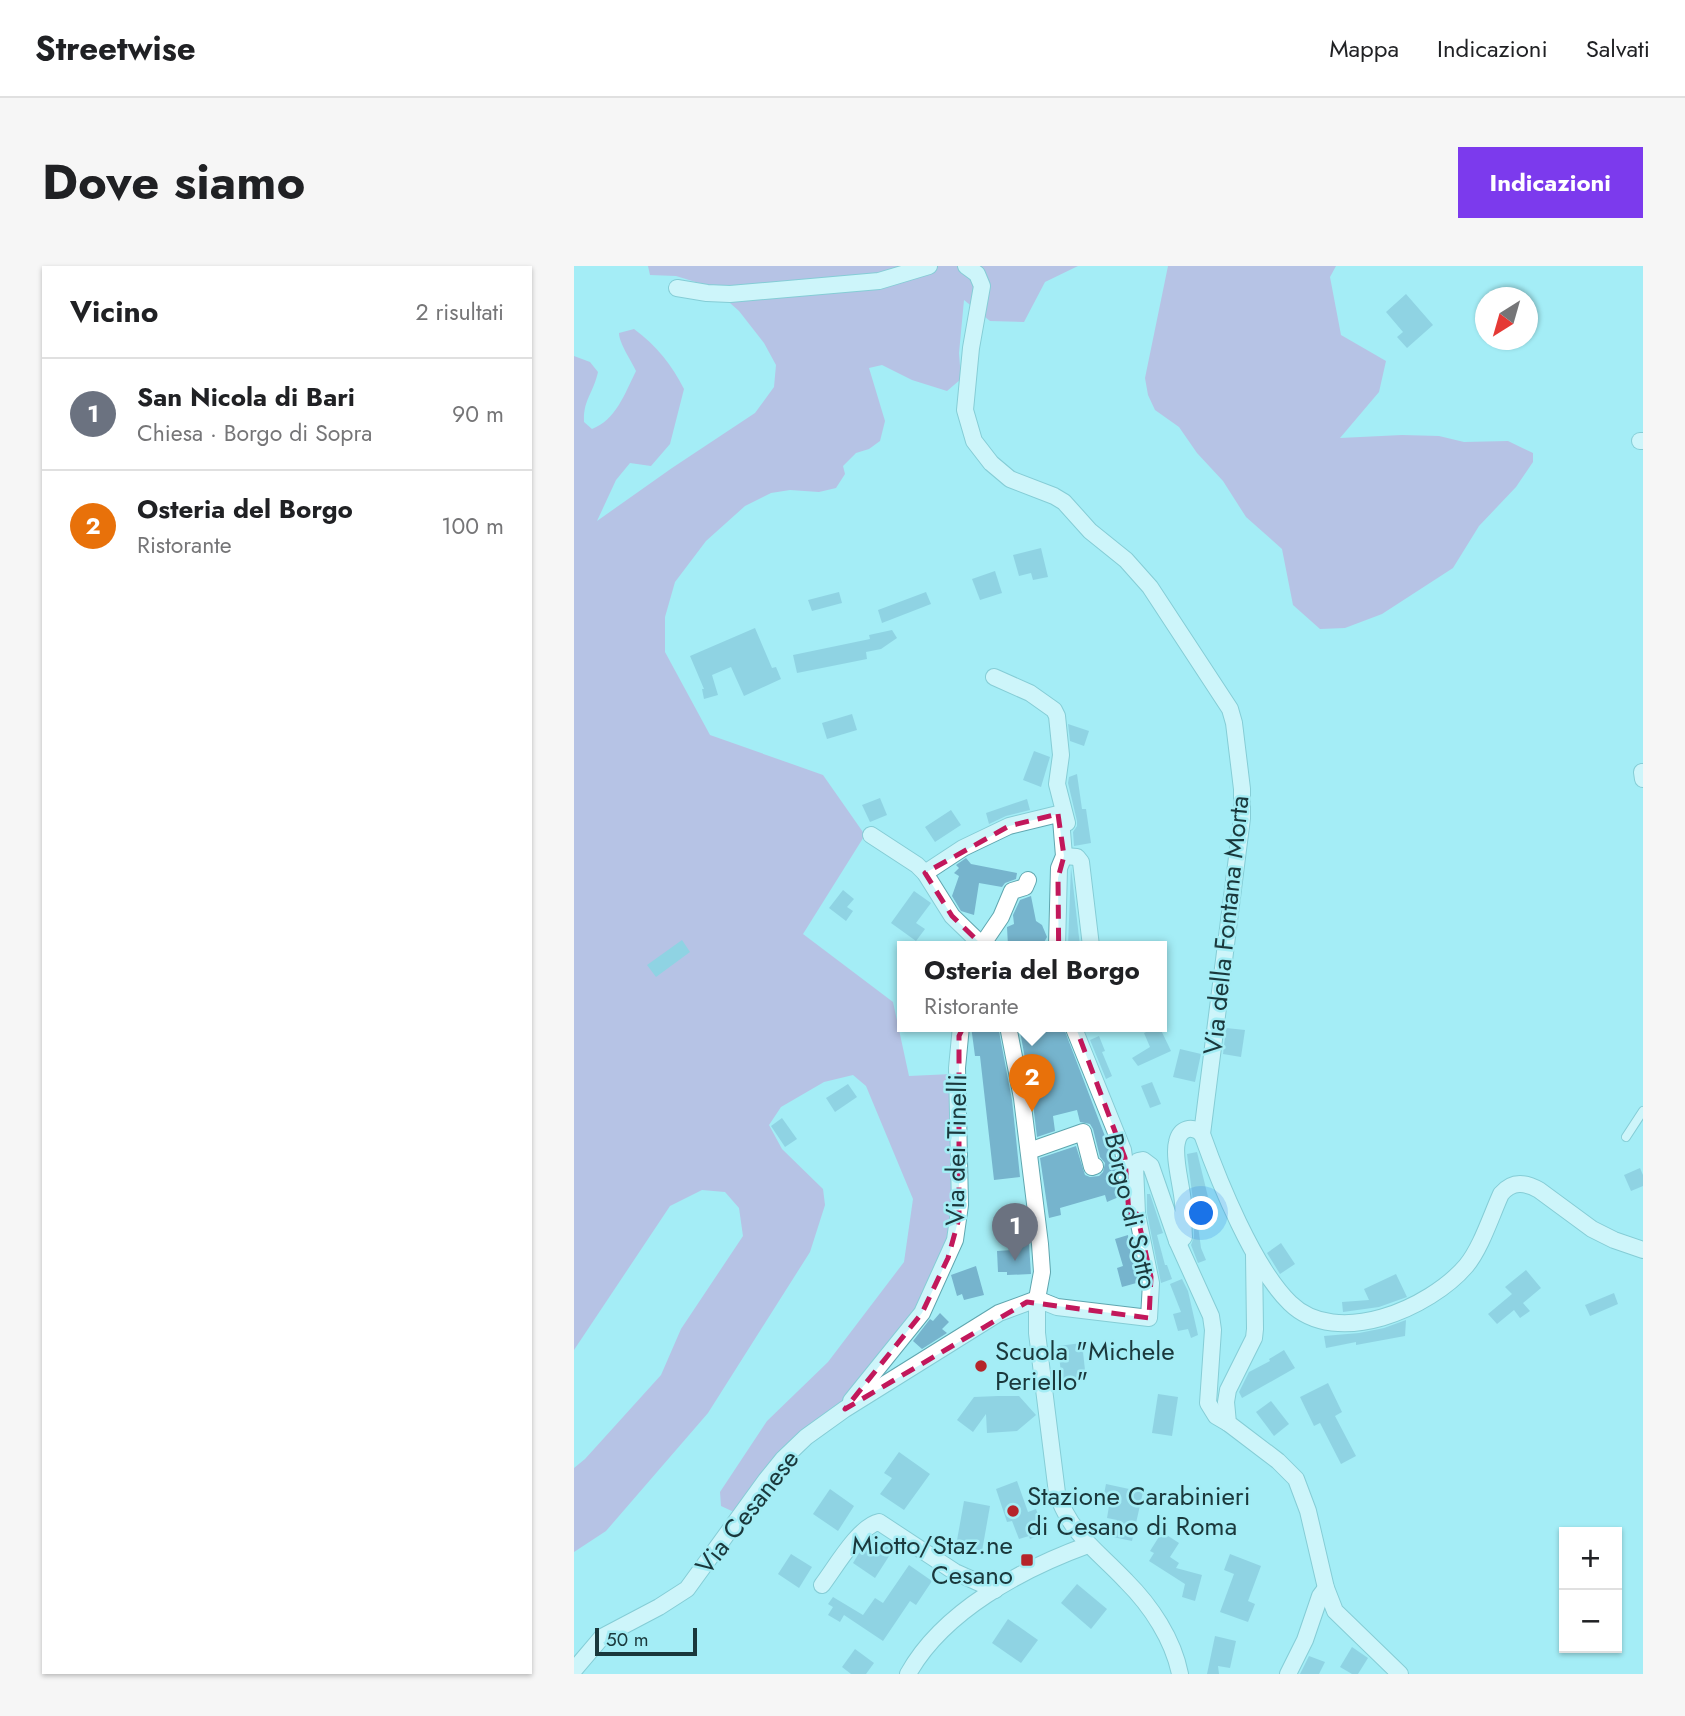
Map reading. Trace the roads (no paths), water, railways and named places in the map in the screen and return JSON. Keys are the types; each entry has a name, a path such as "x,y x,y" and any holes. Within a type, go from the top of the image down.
{"street":[{"path":"677,288 707,293 730,293 866,283 929,266"},
{"name":"Via della Fontana Morta","path":"966,266 979,276 982,290 971,348 965,410 974,441 998,470 1013,481 1064,502 1090,531 1138,572 1231,713 1242,789 1242,818 1202,1134"},
{"path":"994,677 1030,693 1058,716 1061,761 1057,784 1069,834 1068,857 1059,867 1057,941"},
{"path":"925,873 963,848 1009,826 1054,813 1060,815 1068,857"},
{"path":"871,835 903,854 925,873 952,916 979,941"},
{"path":"1068,857 1080,859 1083,867 1090,941"},
{"path":"986,941 1001,917 1012,891 1025,887 1028,880"},
{"name":"Via dei Tinelli","path":"845,1409 918,1320 955,1240 960,1205 957,1068 960,1032"},
{"path":"1010,1032 1019,1079 1042,1265 1037,1299 1037,1333 1055,1482 1068,1520 1088,1545 1144,1602 1166,1636 1180,1674"},
{"name":"Borgo di Sotto","path":"1037,1299 1057,1307 1149,1318 1151,1283 1137,1214 1132,1214 1129,1210 1119,1159 1075,1032"},
{"path":"1177,1241 1184,1237 1177,1141 1189,1128 1202,1134 1212,1162 1254,1251 1281,1293 1298,1310 1319,1320 1346,1324 1379,1318 1407,1308 1456,1275 1472,1257 1502,1194 1512,1185 1533,1187 1592,1229 1643,1250"},
{"path":"1028,1151 1083,1132 1092,1167 1095,1166"},
{"path":"1137,1214 1135,1166 1140,1160 1145,1160 1152,1167 1177,1241 1207,1302 1213,1323 1208,1403 1216,1416 1278,1461 1296,1479 1308,1511 1326,1588 1334,1608 1341,1619 1400,1674"},
{"path":"1228,1423 1228,1390 1254,1338 1254,1251"},
{"name":"Via Cesanese","path":"574,1670 602,1636 659,1607 687,1589 783,1459 806,1437 845,1409 999,1313 1037,1299"},
{"path":"822,1585 856,1539 869,1526 879,1522 955,1572 995,1590"},
{"path":"908,1674 937,1635 995,1590 1052,1559 1088,1545"},
{"path":"1288,1674 1305,1640 1320,1596 1326,1588"}],"lane":[{"path":"1626,1137 1643,1111"}],"place":[{"name":"Osteria del Borgo","path":"1032,1112"},
{"name":"San Nicola di Bari","path":"1015,1261"},
{"name":"Scuola \"Michele Periello\"","path":"981,1366"},
{"name":"Stazione Carabinieri di Cesano di Roma","path":"1013,1511"},
{"name":"Miotto/Staz.ne Cesano","path":"1027,1560"}]}
